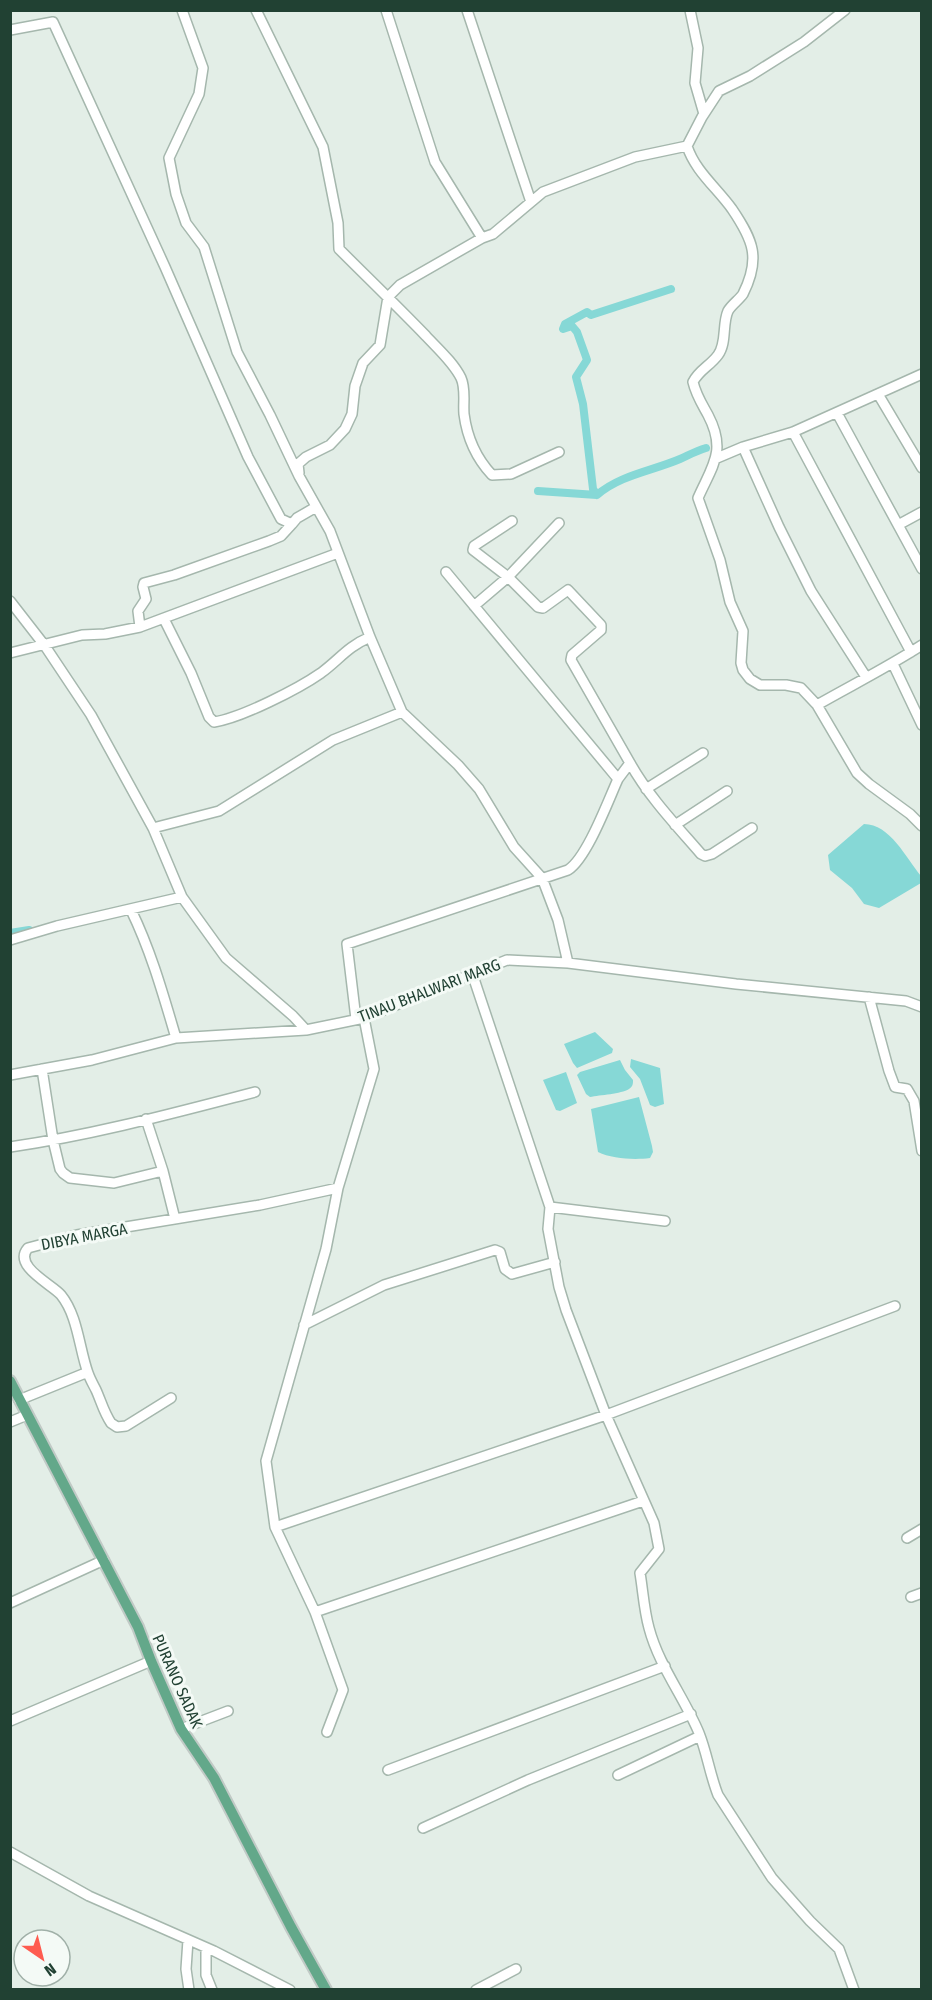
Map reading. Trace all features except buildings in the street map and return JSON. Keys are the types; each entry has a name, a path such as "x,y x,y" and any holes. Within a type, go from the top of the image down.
{"main road":[{"name":"PURANO SADAK","path":"11,1385 138,1627 181,1729 214,1778 291,1927 326,1989"}],"street":[{"path":"182,10 203,68 199,94 169,158 176,194 186,223 204,247 237,352 299,476 330,531 370,638 402,712 458,765 479,789 514,847 542,878 558,920 568,963"},
{"path":"256,10 323,147 338,223 339,249 449,361 462,380 464,415 474,448 483,466 492,476 511,474 559,452"},
{"path":"386,10 435,162 482,238"},
{"path":"467,10 531,202"},
{"path":"690,10 698,48 695,83 704,114"},
{"path":"299,476 298,464 306,457 330,445 345,429 352,414 355,386 363,363 380,345 388,297 400,285 493,234 543,192 636,157 687,146 719,92 750,76 804,42 845,10"},
{"path":"10,30 53,22 165,267 248,457 281,519 292,524"},
{"path":"687,146 697,168 726,200 749,236 754,255 750,276 742,296 728,310 719,354 696,374 693,382 700,403 714,430 717,459 698,498 720,560 730,602 743,631 741,663 743,670 750,679 760,685 786,685 801,688 817,705 837,735 857,773 910,814 921,826"},
{"path":"717,459 743,447 793,432 921,374"},
{"path":"878,393 921,468"},
{"path":"837,413 921,569"},
{"path":"793,432 911,652"},
{"path":"743,447 779,527 812,591 866,677"},
{"path":"140,627 138,611 146,599 144,583 174,575 281,536 297,518 316,507"},
{"path":"898,525 921,512"},
{"path":"512,521 473,548 474,553 508,577 540,608 567,590 603,627 572,655 571,660 646,789 675,825 705,856 712,855 752,828"},
{"path":"474,606 508,577 559,523"},
{"path":"10,653 82,635 105,634 140,627 338,553"},
{"path":"446,572 618,779"},
{"path":"10,601 45,646 92,715 153,828 182,897 226,958 306,1030"},
{"path":"164,619 191,673 209,717 214,722 244,712 303,685 334,663 349,648 370,638"},
{"path":"817,705 893,664 921,645"},
{"path":"893,664 921,725"},
{"path":"153,828 219,811 333,740 402,712"},
{"path":"646,789 703,753"},
{"path":"327,1732 343,1690 315,1612 275,1527 266,1461 326,1250 338,1188 374,1069 360,1018 347,944 574,867 583,854 618,779 630,763"},
{"path":"675,825 727,791"},
{"path":"10,940 57,926 182,897"},
{"path":"131,910 157,971 176,1038"},
{"name":"TINAU BHALWARI MARG","path":"10,1075 112,1055 176,1038 306,1030 360,1018 507,960 568,963 736,984 906,1001 921,1007"},
{"path":"472,973 550,1207 548,1229 566,1311 606,1415 654,1523 659,1549 640,1573 649,1628 664,1666 700,1736 712,1781 733,1820 772,1878 810,1921 839,1949 854,1989"},
{"path":"869,997 895,1087 907,1089 914,1101 921,1151"},
{"path":"42,1069 60,1169 70,1178 114,1183 163,1171"},
{"path":"10,1147 53,1140 255,1092"},
{"path":"146,1119 163,1171 175,1220"},
{"name":"DIBYA MARGA","path":"171,1398 126,1426 117,1427 111,1424 88,1374 71,1310 61,1294 36,1275 28,1265 24,1255 25,1251 28,1248 77,1235 260,1205 338,1188"},
{"path":"550,1207 665,1221"},
{"path":"304,1325 384,1285 495,1250 500,1252 505,1269 512,1274 555,1262"},
{"path":"275,1527 606,1415 895,1306"},
{"path":"19,1400 88,1374"},
{"path":"10,1422 27,1415"},
{"path":"315,1612 643,1501"},
{"path":"907,1538 921,1529"},
{"path":"10,1603 104,1560"},
{"path":"910,1597 921,1593"},
{"path":"10,1721 151,1661"},
{"path":"388,1770 664,1666"},
{"path":"181,1729 228,1711"},
{"path":"423,1828 528,1780 690,1714"},
{"path":"618,1775 700,1736"},
{"path":"10,1852 89,1896 206,1948 290,1989"},
{"path":"188,1940 186,1969 189,1989"},
{"path":"206,1948 206,1975 212,1989"},
{"path":"476,1989 516,1969"}],"water":[{"path":"864,824 873,825 890,836 921,876 921,883 879,908 864,904 852,888 830,870 828,855"},
{"path":"595,1032 613,1049 612,1053 577,1068 564,1044"},
{"path":"631,1059 660,1068 664,1104 655,1107 650,1105 640,1079 630,1067"},
{"path":"620,1060 633,1080 630,1088 621,1092 590,1097 586,1094 577,1075 580,1072"},
{"path":"566,1072 577,1103 560,1111 556,1110 543,1080"},
{"path":"639,1097 652,1146 653,1152 650,1158 624,1158 598,1152 591,1109"}],"waterway":[{"path":"597,495 593,489 583,404 576,377 587,360 577,332 572,326 563,329 565,324 587,312 591,315 671,289"},
{"path":"538,491 597,495 626,478 706,448"},
{"path":"10,933 29,930"}]}
